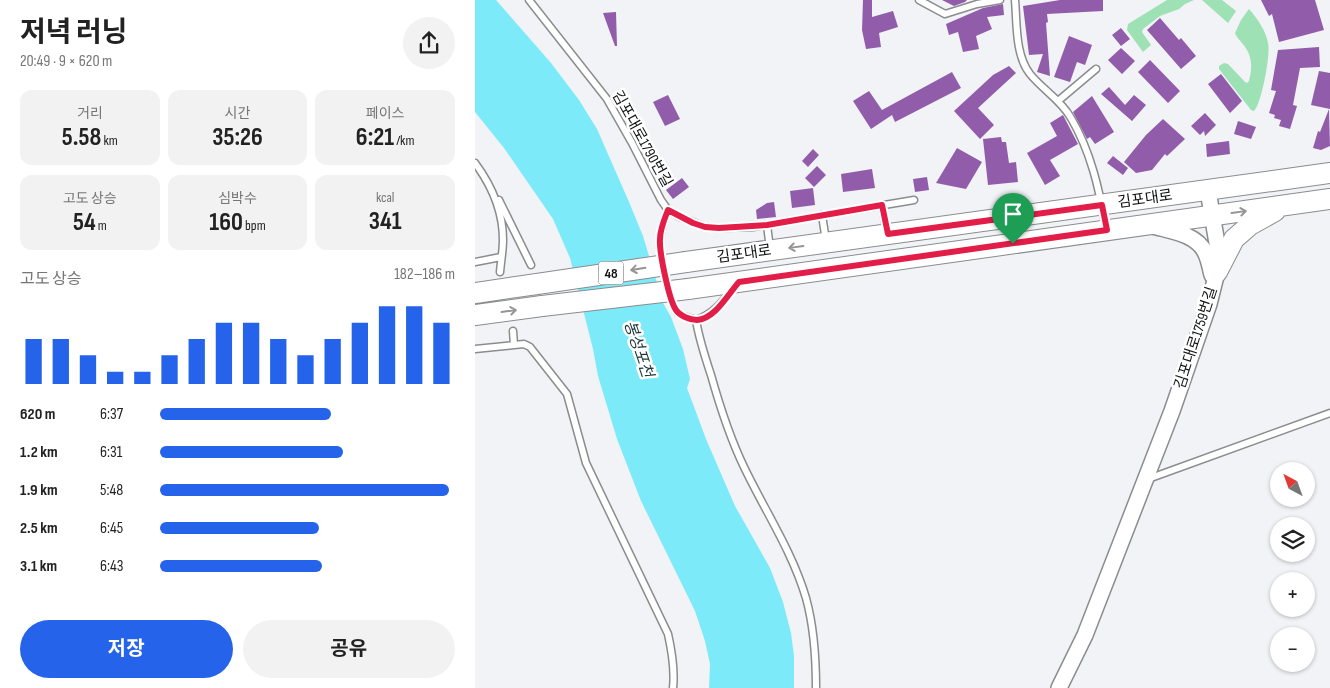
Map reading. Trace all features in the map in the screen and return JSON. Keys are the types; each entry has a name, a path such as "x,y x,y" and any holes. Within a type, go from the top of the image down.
{"main road":[{"name":"김포대로","path":"475,293 534,275 686,262 1330,173"},
{"path":"1215,278 1229,247 1241,232 1276,207 1265,182"},
{"name":"김포대로","path":"475,315 688,289 1330,199"},
{"path":"1010,217 1013,244"}],"street":[{"name":"김포대로1759번길","path":"1059,688 1085,635 1203,322 1215,278 1218,249 1208,191"},
{"path":"1149,224 1192,238 1204,250 1215,278"}],"lane":[{"name":"김포대로1790번길","path":"529,0 607,99 668,210 693,223 705,227 719,228 767,225 914,200"},
{"path":"919,0 945,14 977,4 1000,0"},
{"path":"1015,0 1019,43 1024,64 1031,75 1058,101 1071,119 1083,142 1093,168 1107,230"},
{"path":"1058,101 1096,68"},
{"path":"475,162 494,190 534,275"},
{"path":"494,190 503,231 500,272"},
{"path":"882,205 888,234"},
{"path":"668,210 661,231 660,251 672,304 678,313 697,320 714,312 739,282"},
{"path":"821,215 826,242"},
{"path":"767,225 771,250"},
{"path":"475,262 501,256"},
{"path":"697,320 701,343 724,420 744,466 784,544 802,585 812,625 815,654 815,688"},
{"path":"513,331 514,345"},
{"path":"475,349 524,344 530,347 567,394 586,463 668,634 673,657 673,688"},
{"path":"1145,480 1330,413"}],"green space":[{"path":"1167,0 1194,0 1179,9 1160,16 1143,29 1142,32 1151,45 1143,52 1127,30 1128,24"},
{"path":"1202,0 1222,0 1236,11 1228,23"},
{"path":"1249,9 1263,29 1269,49 1260,99 1254,111 1251,110 1219,69 1219,66 1224,63 1228,64 1245,82 1249,81 1251,70 1250,56 1235,33"}],"water":[{"name":"봉성포천","path":"475,0 496,0 551,63 579,100 597,129 643,236 663,303 671,317 683,349 690,379 687,388 706,439 735,506 770,568 783,602 791,633 794,656 794,688 709,688 710,664 695,611 641,501 617,439 598,376 570,258 553,219 504,148 475,112"}],"building":[{"path":"863,0 872,0 872,17 893,11 898,27 879,33 881,47 866,49 862,30"},
{"path":"942,0 967,0 954,6"},
{"path":"1060,0 1103,0 1103,11 1047,14 1050,76 1037,72 1043,54 1029,55 1023,6"},
{"path":"1261,0 1315,0 1324,30 1279,42 1272,14 1269,16"},
{"path":"1003,4 1004,15 987,17 992,29 976,36 979,49 963,52 958,32 949,35 946,24 983,8"},
{"path":"616,12 617,46 615,46 603,13"},
{"path":"1160,18 1196,56 1181,69 1147,30"},
{"path":"1121,28 1130,39 1121,46 1112,35"},
{"path":"1069,36 1092,45 1085,65 1077,62 1070,82 1054,77"},
{"path":"1319,47 1320,67 1300,68 1293,105 1297,106 1290,129 1279,126 1281,120 1274,118 1275,115 1269,113 1276,91 1271,90 1278,50"},
{"path":"1121,48 1135,61 1122,74 1108,60"},
{"path":"1150,60 1180,91 1168,103 1138,72"},
{"path":"1009,66 1016,73 978,108 994,125 980,139 954,111 993,75"},
{"path":"1319,71 1330,73 1330,109 1311,105"},
{"path":"952,72 961,88 895,122 892,115 871,129 853,101 869,91 882,110"},
{"path":"1221,74 1242,101 1230,113 1208,84"},
{"path":"1109,87 1125,105 1134,95 1146,105 1132,121 1101,94"},
{"path":"668,95 680,119 665,126 653,102"},
{"path":"1092,96 1114,132 1095,144 1090,137 1087,139 1073,112"},
{"path":"1329,109 1330,146 1321,150 1313,148 1318,131 1320,132"},
{"path":"1205,113 1216,125 1205,136 1204,131 1200,135 1191,126"},
{"path":"1063,115 1078,144 1050,160 1060,176 1045,185 1027,153 1057,136 1050,123"},
{"path":"1163,119 1185,139 1167,156 1165,154 1152,170 1136,173 1124,162 1146,135"},
{"path":"1238,121 1256,127 1251,139 1234,134"},
{"path":"1001,137 1002,142 1006,142 1009,163 1016,162 1018,182 988,185 983,139"},
{"path":"1229,141 1230,154 1207,157 1206,144"},
{"path":"957,148 982,162 966,189 936,183"},
{"path":"813,149 819,155 808,167 802,161"},
{"path":"1113,156 1128,168 1123,175 1107,163"},
{"path":"817,166 826,175 814,187 805,178"},
{"path":"872,169 875,188 843,192 841,174"},
{"path":"927,177 929,190 915,192 913,179"},
{"path":"682,178 689,187 673,199 666,190"},
{"path":"813,188 815,205 792,208 790,191"},
{"path":"774,202 776,217 757,219 756,210 767,203"}],"route":[{"path":"882,205 888,234 1102,205 1107,230 1013,244 739,282 714,312 697,320 678,313 672,304 660,251 661,231 668,210 693,223 705,227 719,228 753,227 882,205"}]}
